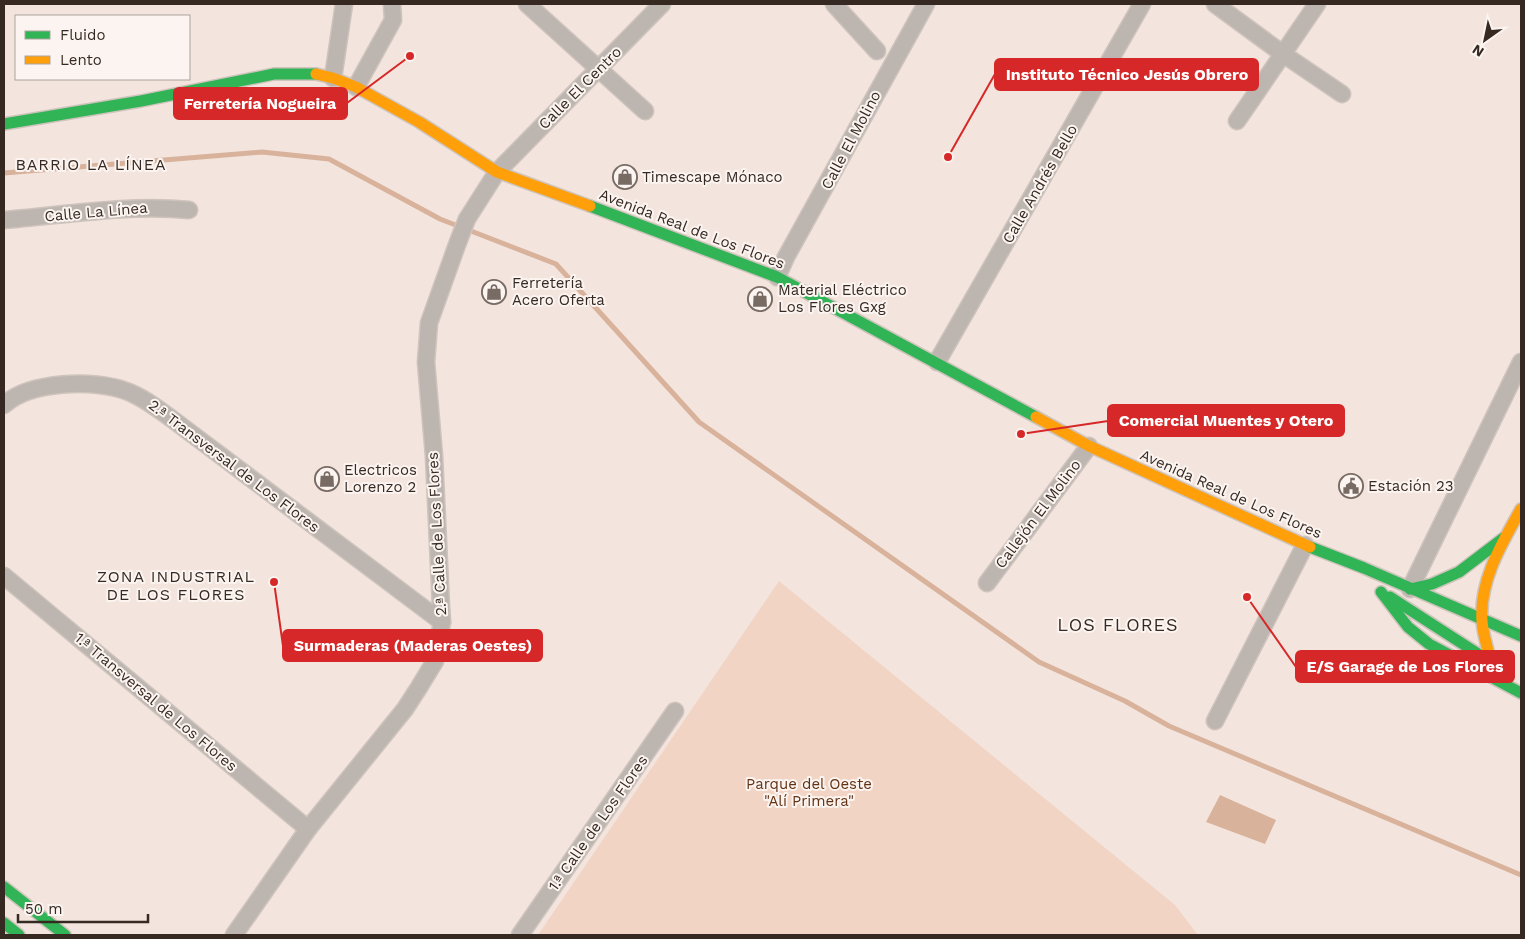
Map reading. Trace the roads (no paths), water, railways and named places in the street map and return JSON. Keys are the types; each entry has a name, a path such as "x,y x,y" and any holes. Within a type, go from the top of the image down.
{"main road":[{"name":"Avenida Real de Los Flores","path":"4,124 69,114 274,74 315,74 333,78 356,87 419,122 497,172 777,277 1089,446 1305,545 1340,558 1521,636"},
{"path":"1491,663 1482,618 1486,586 1505,537 1521,509"},
{"path":"1410,588 1432,584 1459,572 1505,537"},
{"name":"Avenida Real de Los Flores","path":"1340,558 1381,592 1491,663 1513,675"},
{"path":"1381,592 1408,627 1429,644 1521,693"},
{"path":"4,887 65,935"},
{"path":"4,924 18,935"}],"street":[{"path":"333,78 344,4"},
{"path":"392,4 393,20"},
{"path":"356,87 393,20 404,4"},
{"path":"527,4 645,111"},
{"name":"Calle El Centro","path":"497,172 662,4"},
{"path":"834,4 877,51"},
{"name":"Calle El Molino","path":"777,277 786,257 926,4"},
{"name":"Calle Andrés Bello","path":"937,362 1142,4"},
{"path":"1215,4 1342,94"},
{"path":"1238,121 1317,4"},
{"name":"2.ª Calle de Los Flores","path":"234,935 308,829 405,709 435,661 442,622 434,456 426,362 429,323 467,219 497,172"},
{"name":"Calle La Línea","path":"4,220 138,208 165,207 189,210"},
{"path":"1410,588 1521,362"},
{"name":"2.ª Transversal de Los Flores","path":"4,405 22,394 59,385 84,384 104,386 137,395 172,419 442,622"},
{"name":"Callejón El Molino","path":"987,583 1089,446"},
{"path":"1215,721 1305,545"},
{"name":"1.ª Transversal de Los Flores","path":"4,576 308,829"},
{"name":"1.ª Calle de Los Flores","path":"520,935 675,711"}],"waterway":[{"path":"4,173 262,152 329,159 440,219 556,264 699,422 1039,662 1125,701 1169,726 1521,875"}],"place":[{"name":"Ferretería Nogueira","path":"410,56"},
{"name":"Instituto Técnico Jesús Obrero","path":"948,157"},
{"name":"Timescape Mónaco","path":"625,177"},
{"name":"Ferretería Acero Oferta","path":"494,292"},
{"name":"Material Eléctrico Los Flores Gxg","path":"760,299"},
{"name":"Comercial Muentes y Otero","path":"1021,434"},
{"name":"Electricos Lorenzo 2","path":"327,479"},
{"name":"Estación 23","path":"1351,486"},
{"name":"Surmaderas (Maderas Oestes)","path":"274,582"},
{"name":"E/S Garage de Los Flores","path":"1247,597"}],"district":[{"name":"BARRIO LA LÍNEA","path":"91,164"},
{"name":"ZONA INDUSTRIAL DE LOS FLORES","path":"176,585"},
{"name":"LOS FLORES","path":"1118,624"}],"park label":[{"name":"Parque del Oeste \"Alí Primera\"","path":"809,792"}]}
